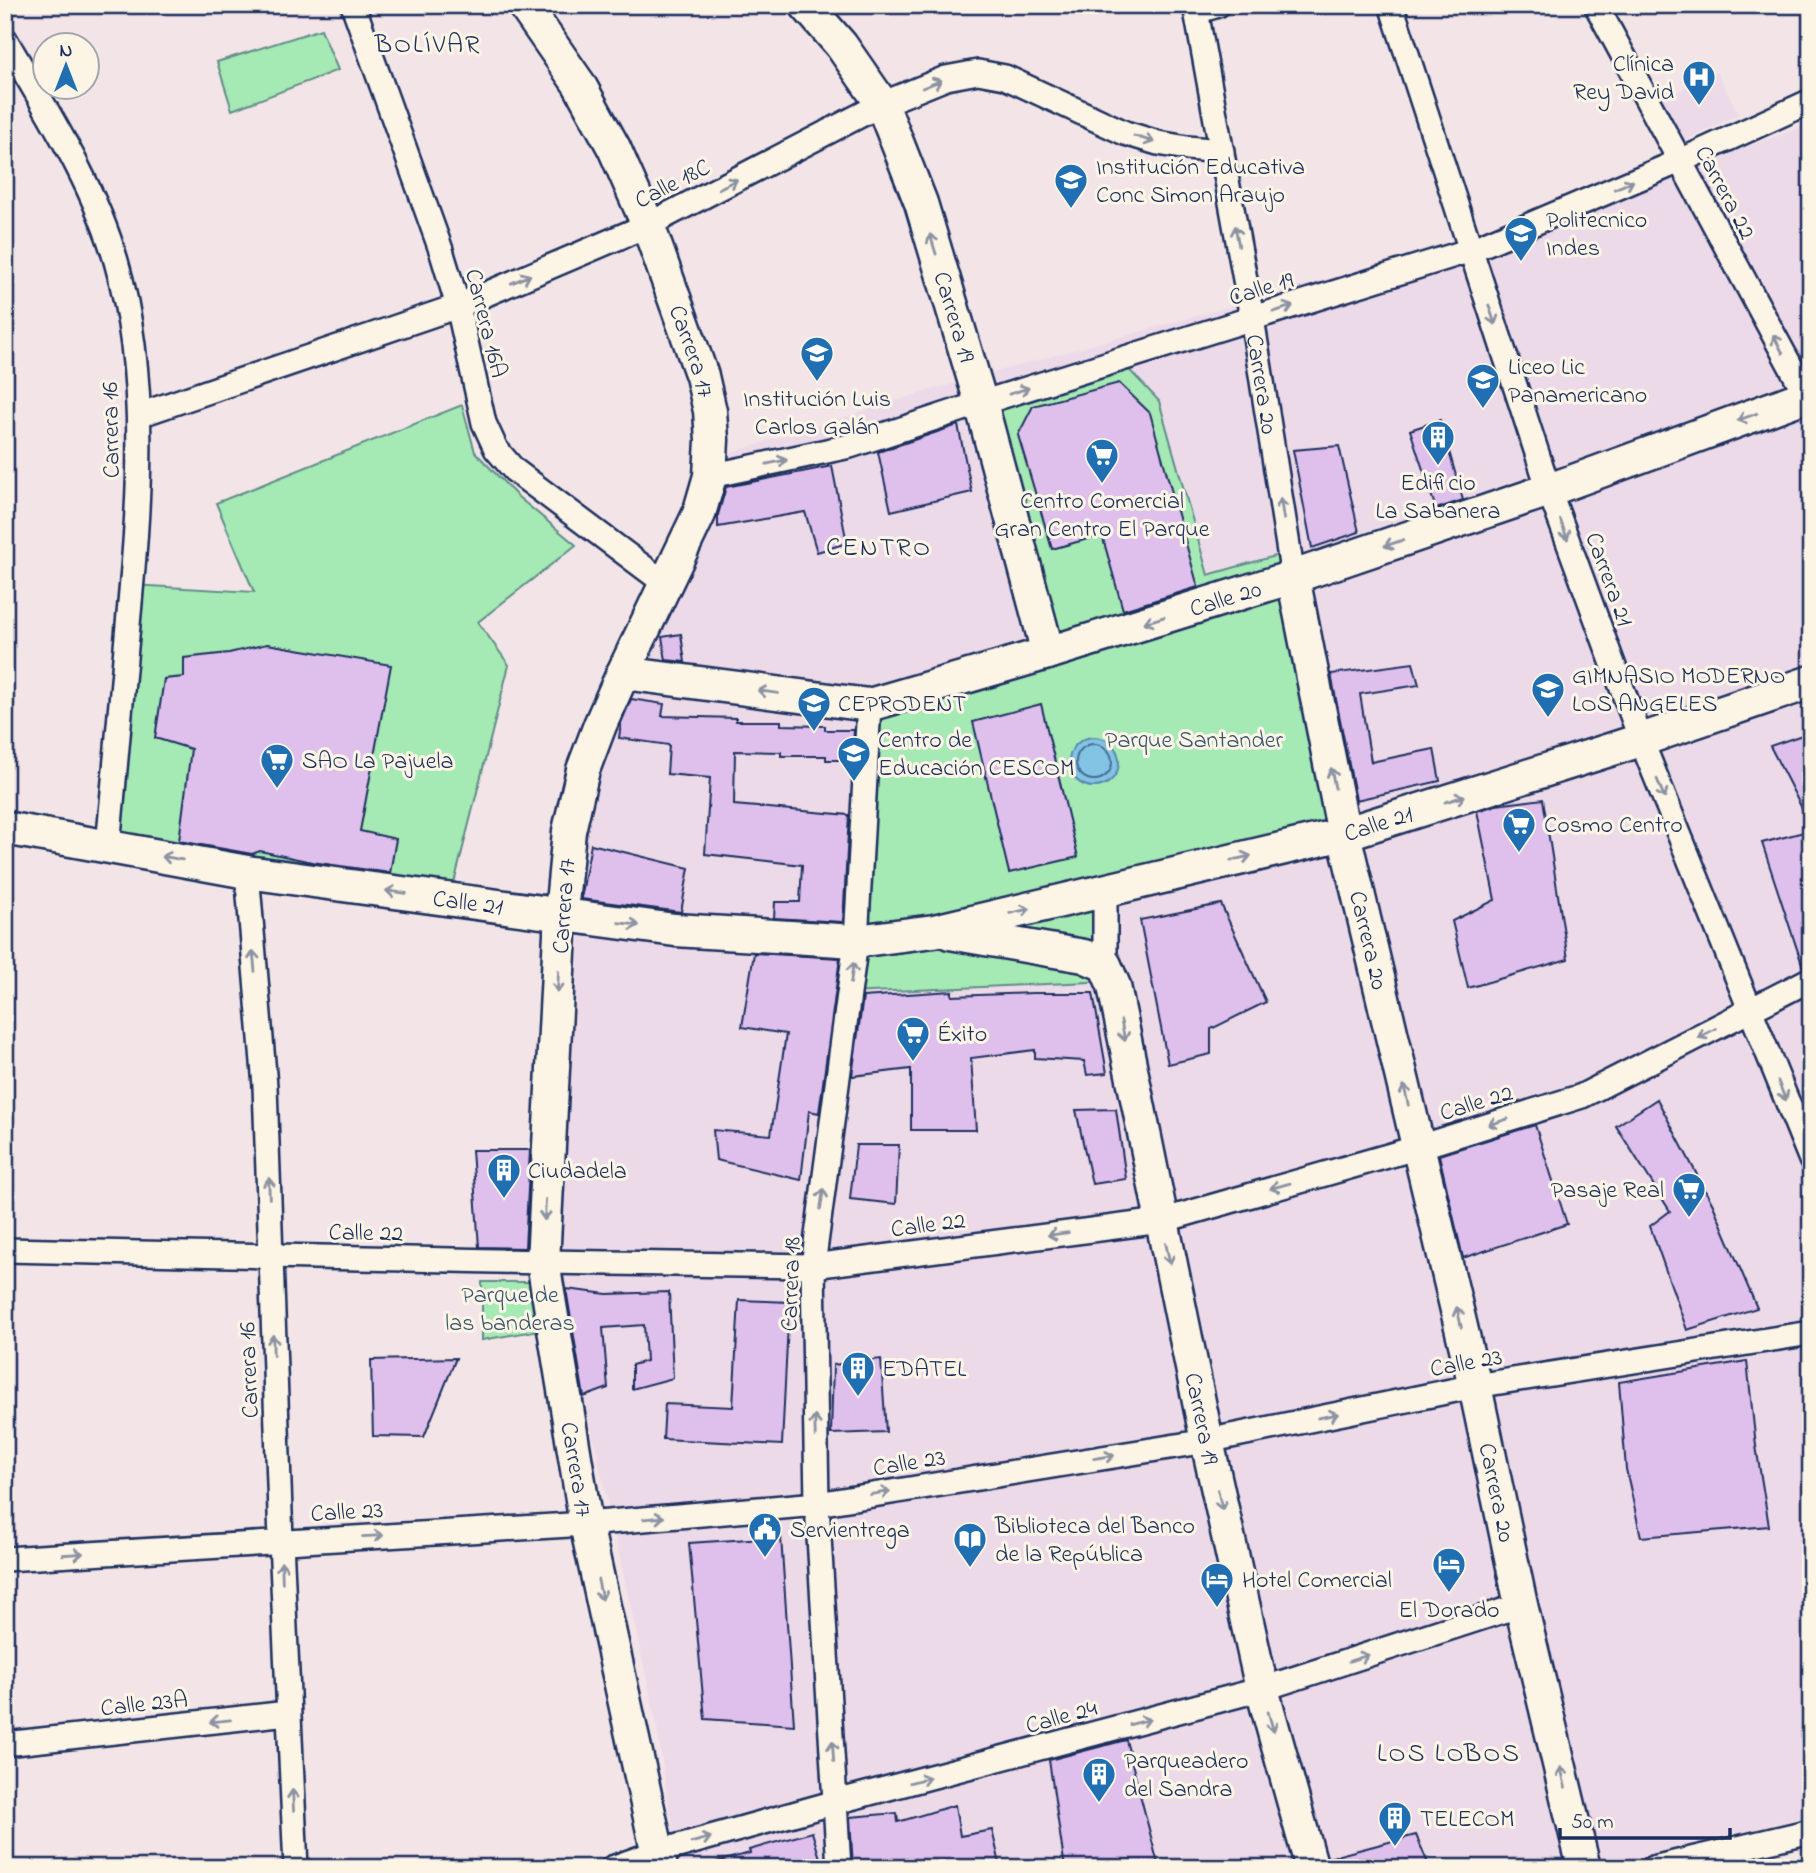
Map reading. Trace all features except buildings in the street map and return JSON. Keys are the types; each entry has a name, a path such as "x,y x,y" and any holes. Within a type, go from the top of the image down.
{"main road":[{"name":"Carrera 17","path":"524,5 579,85 614,148 649,225 702,376 712,430 710,476 699,514 623,673 583,770 569,831 561,914 543,1262 586,1524 659,1860"},
{"name":"Carrera 19","path":"806,5 841,45 882,104 921,203 981,403 1048,653"},
{"name":"Calle 20","path":"623,673 869,705 1293,577 1809,398"},
{"name":"Carrera 20","path":"1293,577 1343,834 1475,1386 1521,1605 1584,1868"},
{"name":"Calle 21","path":"5,828 247,872 675,930 856,941 934,931 1343,834 1641,740 1811,682"},
{"name":"Calle 21","path":"934,931 1084,957 1105,965"},
{"name":"Carrera 19","path":"1105,965 1114,986 1207,1441 1262,1689 1312,1868"}],"street":[{"name":"Carrera 16A","path":"353,5 458,306 484,423 496,449 514,470 666,584"},
{"path":"1196,9 1218,5"},
{"name":"Carrera 21","path":"1391,5 1549,490 1641,740 1811,1160"},
{"name":"Carrera 22","path":"1596,5 1809,398"},
{"name":"Carrera 20","path":"1196,9 1252,318 1293,577"},
{"name":"Carrera 16","path":"5,39 100,213 129,312 139,415 136,542 108,847"},
{"name":"Calle 18C","path":"139,415 458,306 649,225 882,104 946,78 978,72 1005,77 1125,133 1158,143 1223,151"},
{"name":"Calle 19","path":"710,476 850,446 1471,250 1811,101"},
{"name":"Carrera 18","path":"839,1868 817,1504 813,1266 856,941 869,705"},
{"name":"Carrera 16","path":"247,872 265,1086 296,1868"},
{"path":"1105,891 1105,965"},
{"name":"Calle 22","path":"5,1250 813,1266 1161,1221 1419,1147 1582,1096 1811,979"},
{"name":"Calle 23","path":"5,1559 586,1524 817,1504 1207,1441 1475,1386 1811,1333"},
{"name":"Calle 24","path":"612,1868 659,1860 836,1802 1262,1689 1521,1605"},
{"name":"Calle 23A","path":"5,1744 288,1713"},
{"path":"1653,1868 1811,1831"}],"shaded area":[{"name":"Clínica Rey David","path":"1717,72 1739,114 1684,141 1657,101"},
{"path":"1811,124 1811,1815 1597,1868 678,1868 656,1722 558,1280 589,789 720,456 927,391 1453,244 1462,268 1738,150"}],"green space":[{"path":"321,29 338,70 232,110 217,62"},
{"name":"Parque Santander","path":"1120,360 1159,401 1208,575 1289,552 1344,834 1105,891 1112,981 849,993 869,705 1048,651 981,403"},
{"path":"462,405 475,452 517,496 576,545 478,622 509,665 450,899 108,847 132,585 254,592 216,503"},
{"name":"Parque de las banderas","path":"482,1282 534,1282 540,1330 482,1340"}],"water":[{"path":"1094,737 1111,745 1119,762 1111,779 1094,787 1077,779 1069,762 1077,745"}],"place":[{"name":"Clínica Rey David","path":"1699,107"},
{"name":"Institución Educativa Conc Simon Araujo","path":"1071,210"},
{"name":"Politecnico Indes","path":"1521,263"},
{"name":"Institución Luis Carlos Galán","path":"817,383"},
{"name":"Liceo Lic Panamericano","path":"1483,410"},
{"name":"Edificio La Sabanera","path":"1438,467"},
{"name":"Centro Comercial Gran Centro El Parque","path":"1102,485"},
{"name":"GIMNASIO MODERNO LOS ANGELES","path":"1548,719"},
{"name":"CEPRODENT","path":"814,733"},
{"name":"Centro de Educación CESCOM","path":"854,783"},
{"name":"SAO La Pajuela","path":"277,790"},
{"name":"Cosmo Centro","path":"1519,854"},
{"name":"Éxito","path":"913,1063"},
{"name":"Ciudadela","path":"504,1200"},
{"name":"Pasaje Real","path":"1689,1219"},
{"name":"EDATEL","path":"858,1398"},
{"name":"Servientrega","path":"765,1559"},
{"name":"Biblioteca del Banco de la República","path":"970,1569"},
{"name":"El Dorado","path":"1449,1594"},
{"name":"Hotel Comercial","path":"1217,1609"},
{"name":"Parqueadero del Sandra","path":"1099,1804"},
{"name":"TELECOM","path":"1395,1848"}],"district":[{"name":"BOLÍVAR","path":"428,43"},
{"name":"CENTRO","path":"879,546"},
{"name":"LOS LOBOS","path":"1449,1752"}]}
